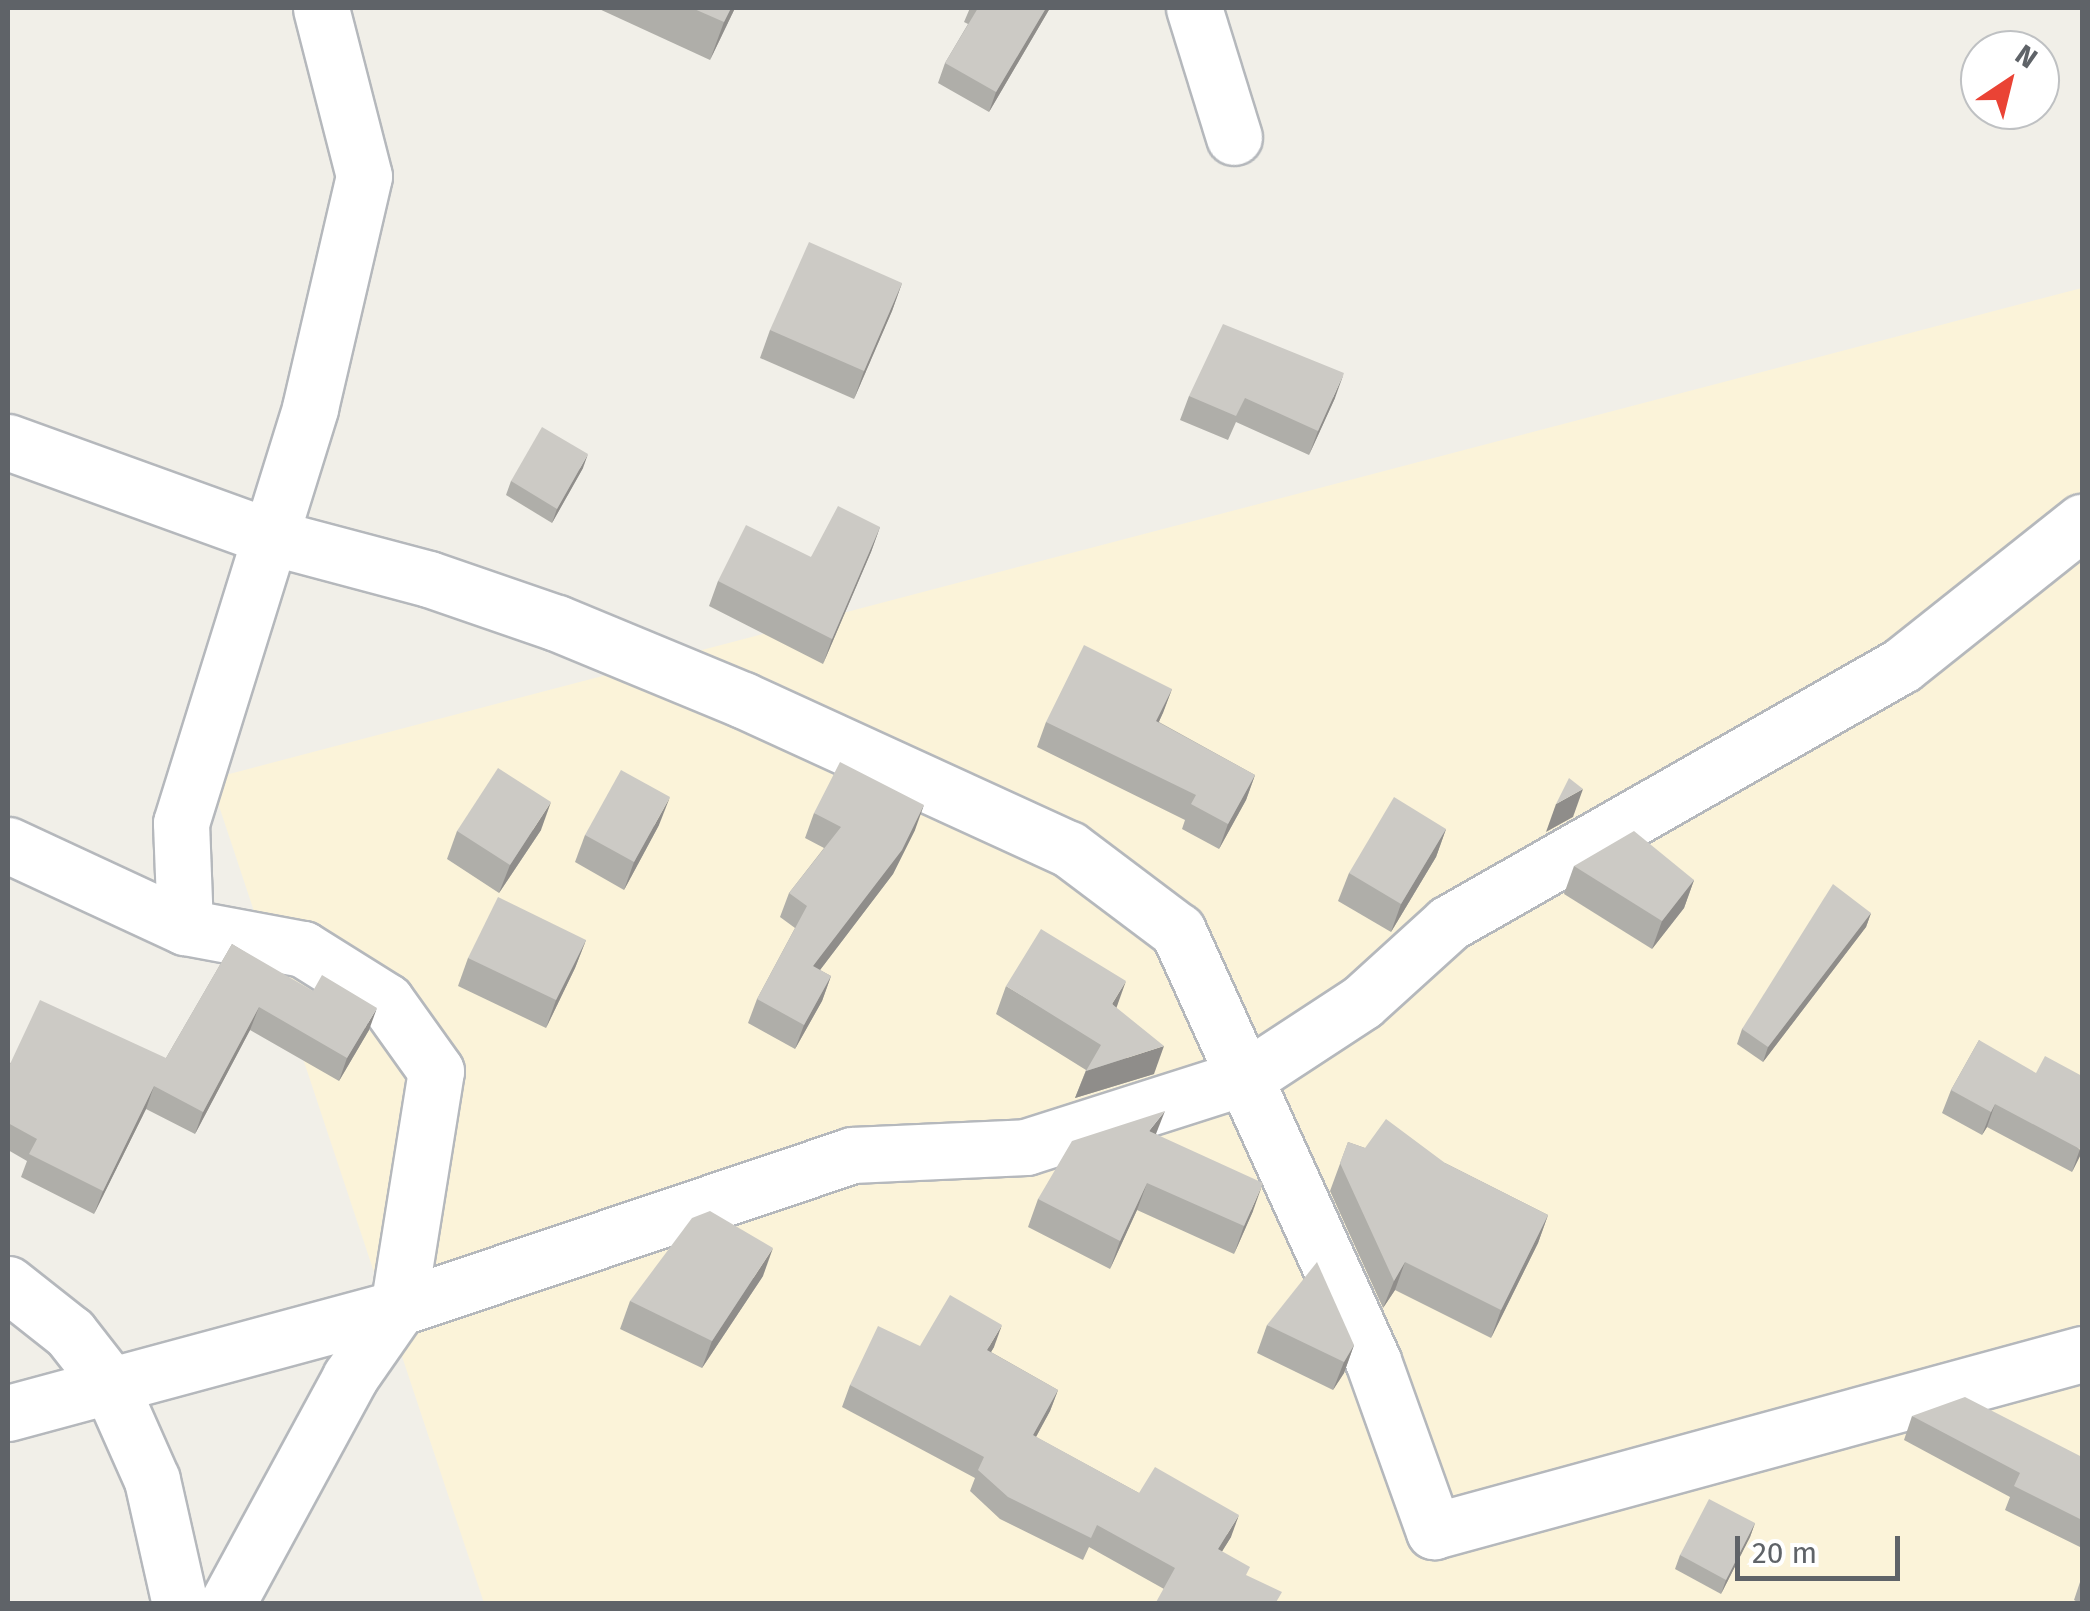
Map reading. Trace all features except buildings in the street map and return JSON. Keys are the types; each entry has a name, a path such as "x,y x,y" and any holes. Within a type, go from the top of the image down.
{"street":[{"path":"185,927 181,822 310,408 364,176 321,8"},
{"path":"1194,8 1234,138"},
{"path":"8,442 271,538 429,579 557,623 916,774 1069,849 1178,931 1248,1076 1373,1361 1434,1531 2082,1354"},
{"path":"8,1413 398,1308 852,1155 1026,1147 1248,1076 1362,1002 1449,923 1902,665 2082,522"},
{"path":"8,845 185,927 303,949 386,1001 436,1071 398,1308 331,1409 227,1604"},
{"path":"8,1284 70,1333 109,1383 152,1480 180,1604"}],"sand":[{"path":"2082,288 2082,1603 484,1603 210,779"}]}
